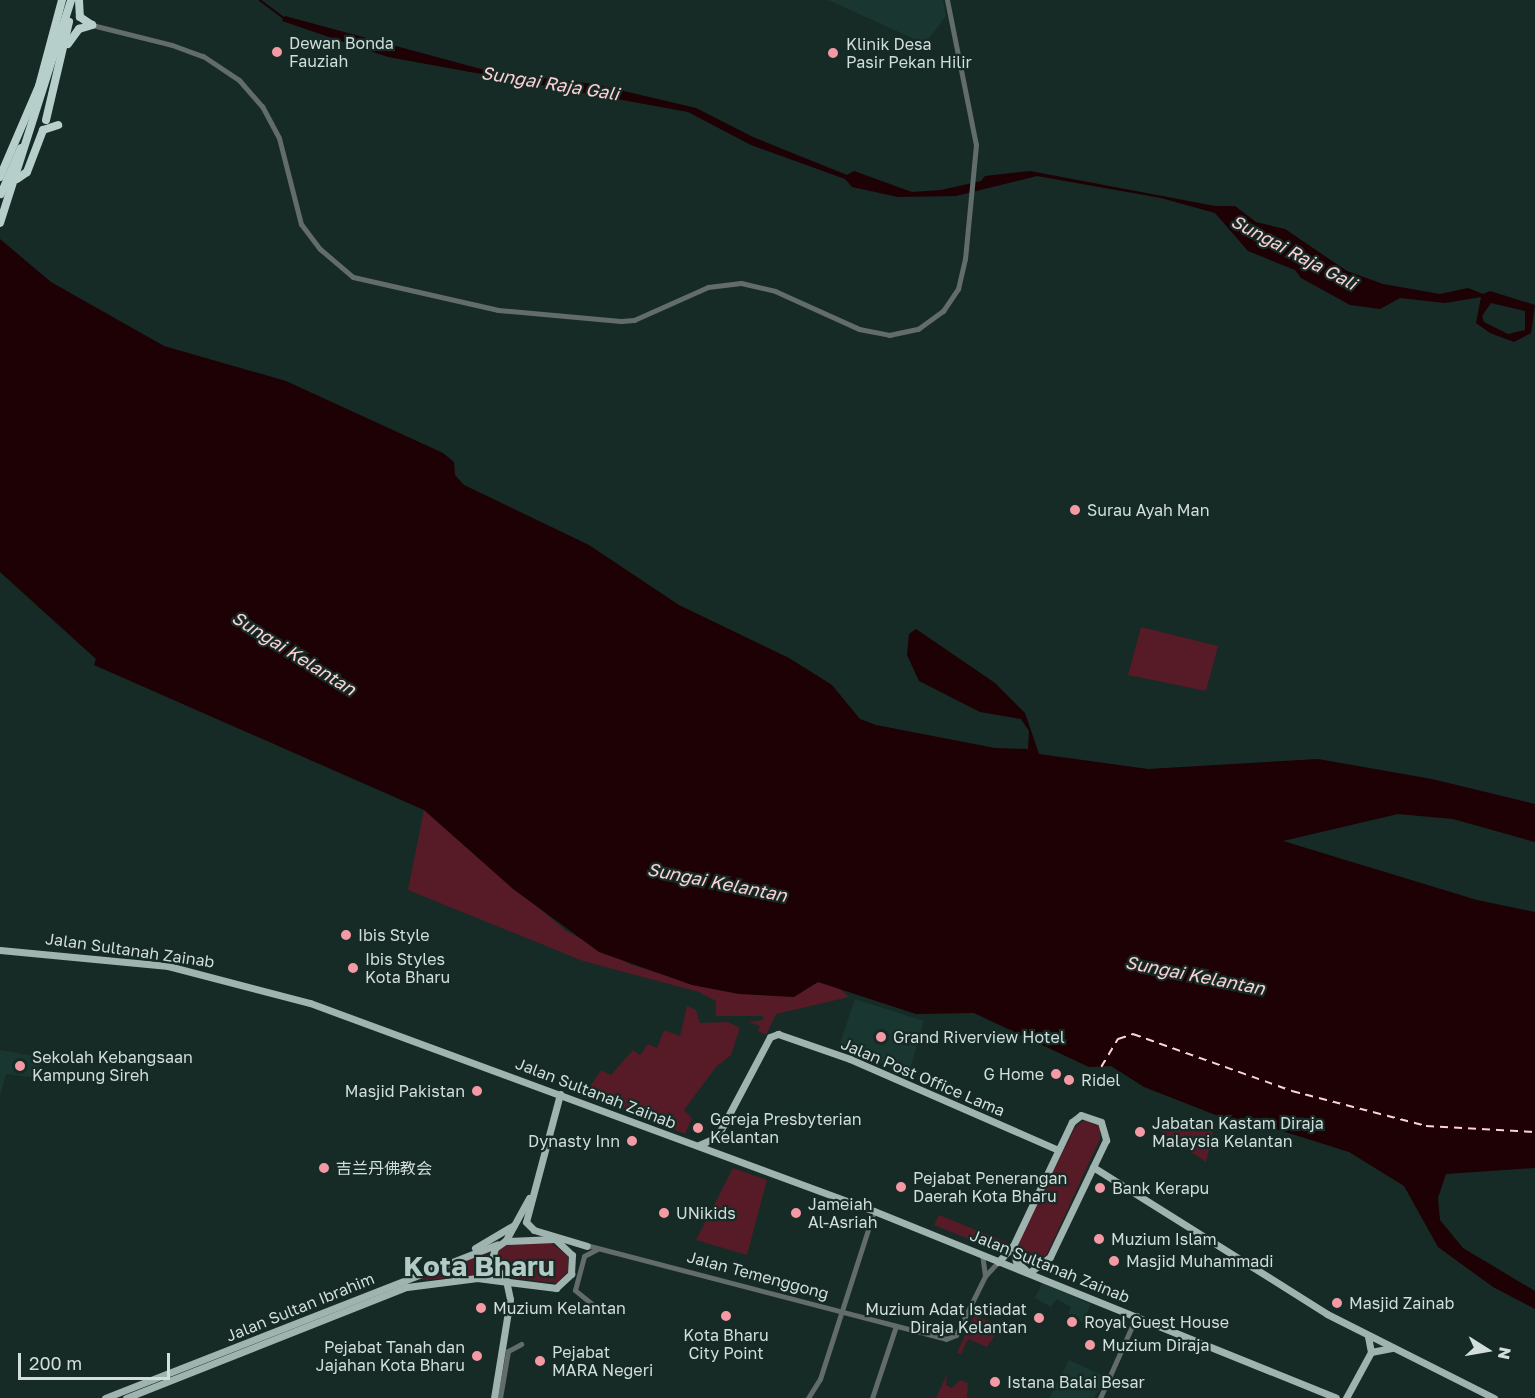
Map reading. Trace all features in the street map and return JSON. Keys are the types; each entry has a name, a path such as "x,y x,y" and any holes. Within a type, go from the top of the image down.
{"highway":[{"path":"0,223 17,179 32,117 32,105 58,0"},
{"path":"32,105 62,0"},
{"path":"46,120 66,47 71,0"},
{"path":"1,196 32,117 71,0"},
{"path":"80,0 80,16 92,25"},
{"path":"66,47 75,32 92,25"},
{"path":"0,177 32,117"},
{"path":"17,179 27,172 43,130 58,125"}],"main road":[{"name":"Jalan Sultanah Zainab","path":"0,950 168,966 242,981 560,1094 874,1210 1334,1396 1352,1388"},
{"name":"Jalan Post Office Lama","path":"717,1137 775,1034 866,1066 1058,1150"},
{"path":"560,1094 525,1218 530,1228 587,1246"},
{"path":"998,1262 1013,1246 1076,1117 1093,1116 1104,1126 1107,1136 1050,1257 1029,1273 1016,1261 1013,1246"},
{"path":"696,1144 708,1145 717,1137"},
{"path":"717,1137 717,1148 734,1158"},
{"path":"1093,1167 1367,1335 1494,1398"},
{"path":"494,1398 510,1299 506,1280 491,1262 495,1248 505,1241 529,1198"},
{"path":"458,1259 508,1232 520,1216"},
{"path":"505,1241 555,1239 569,1249 574,1261 562,1284 543,1289 506,1280"},
{"name":"Jalan Sultan Ibrahim","path":"105,1398 505,1241"},
{"name":"Jalan Sultan Ibrahim","path":"126,1398 407,1287 469,1278 506,1280"},
{"path":"1346,1398 1371,1352 1367,1335"},
{"path":"1371,1352 1394,1348"}],"street":[{"path":"92,25 172,45 202,56 239,80 262,106 279,138 301,224 320,249 345,272 387,287 480,306 634,320 708,287 741,284 775,291 859,329 903,333 930,322 954,299 965,259 974,186 974,132 946,0"},
{"path":"808,1398 820,1379 874,1210"},
{"name":"Jalan Temenggong","path":"555,1239 600,1248 897,1326 952,1338 984,1276"},
{"path":"592,1304 577,1295 576,1287 584,1256 600,1248"},
{"path":"982,1254 984,1276"},
{"path":"984,1276 998,1262"},
{"path":"1100,1398 1137,1315"},
{"path":"872,1398 897,1326"},
{"path":"500,1398 508,1351 521,1344"}],"shaded area":[{"path":"828,0 943,0 946,16 925,44"},
{"path":"1141,627 1218,646 1206,691 1128,675"},
{"path":"424,810 566,931 632,965 668,976 801,992 818,982 835,984 849,997 776,1014 766,1035 758,1031 760,1026 748,1022 763,1020 763,1016 716,1016 716,1001 699,992 583,961 408,890"},
{"name":"Grand Riverview Hotel","path":"855,999 924,1021 911,1066 905,1073 839,1046"},
{"path":"687,1006 696,1010 700,1023 728,1022 740,1028 731,1055 716,1067 684,1110 692,1118 685,1134 585,1094 601,1070 611,1075 633,1050 640,1055 648,1044 657,1048 664,1030 680,1036"},
{"name":"Sekolah Kebangsaan Kampung Sireh","path":"0,1050 40,1057 37,1078 6,1074 0,1096"},
{"path":"1085,1120 1100,1127 1100,1139 1046,1256 1037,1264 1024,1263 1018,1257 1019,1241 1075,1127"},
{"path":"1168,1121 1215,1124 1206,1162 1161,1132"},
{"path":"733,1168 767,1180 747,1255 696,1240"},
{"path":"939,1215 1008,1243 1001,1252 934,1225"},
{"path":"550,1242 568,1256 568,1271 557,1283 511,1278 498,1269 496,1255 504,1245"},
{"path":"487,1252 492,1275 422,1280 421,1277"},
{"path":"1042,1283 1091,1304 1082,1322 1068,1315 1071,1307 1057,1299 1051,1307 1035,1298"},
{"path":"974,1315 1001,1326 987,1347 968,1339 961,1354 957,1353"},
{"path":"1069,1360 1106,1377 1094,1398 1049,1398"},
{"path":"947,1374 946,1385 952,1388 960,1380 968,1383 967,1398 936,1398"}],"water":[{"path":"285,16 492,72 594,84 696,108 753,137 847,175 854,171 912,192 941,190 981,181 985,176 1030,171 1215,206 1235,206 1256,222 1285,229 1347,271 1383,284 1440,294 1468,288 1483,294 1490,291 1535,305 1531,333 1514,342 1490,333 1476,323 1481,297 1445,303 1400,298 1380,309 1350,305 1301,278 1295,270 1248,251 1215,213 1161,198 1037,176 956,196 898,197 852,187 845,179 751,145 688,112 388,57 282,21","holes":["1491,303 1525,311 1525,330 1508,334 1484,322 1482,316"]},
{"name":"Sungai Kelantan","path":"0,239 51,282 164,346 286,381 443,453 454,462 455,475 464,485 589,545 679,605 789,658 832,685 860,719 876,725 995,748 1028,749 1029,731 1021,719 980,712 919,681 907,655 909,634 916,629 995,683 1025,713 1039,754 1148,769 1318,759 1432,779 1535,804 1535,842 1453,819 1398,814 1283,841 1477,900 1535,912 1535,1168 1446,1174 1438,1198 1440,1220 1463,1248 1535,1291 1535,1309 1493,1287 1438,1247 1404,1186 1349,1152 1276,1129 1231,1121 1144,1087 1111,1066 1089,1067 974,1013 916,1014 818,982 794,997 739,994 692,985 599,952 513,889 424,810 94,665 96,659 0,572"}],"waterway":[{"name":"Sungai Raja Gali","path":"260,0 285,19"}],"ferry route":[{"path":"1101,1067 1118,1039 1133,1034 1292,1091 1426,1126 1535,1132"}],"place":[{"name":"Dewan Bonda Fauziah","path":"277,52"},
{"name":"Klinik Desa Pasir Pekan Hilir","path":"833,53"},
{"name":"Surau Ayah Man","path":"1075,510"},
{"name":"Ibis Style","path":"346,935"},
{"name":"Ibis Styles Kota Bharu","path":"353,968"},
{"name":"Grand Riverview Hotel","path":"881,1037"},
{"name":"Sekolah Kebangsaan Kampung Sireh","path":"20,1066"},
{"name":"G Home","path":"1056,1074"},
{"name":"Ridel","path":"1069,1080"},
{"name":"Masjid Pakistan","path":"477,1091"},
{"name":"Gereja Presbyterian Kelantan","path":"698,1128"},
{"name":"Jabatan Kastam Diraja Malaysia Kelantan","path":"1140,1132"},
{"name":"Dynasty Inn","path":"632,1141"},
{"name":"吉兰丹佛教会","path":"324,1168"},
{"name":"Pejabat Penerangan Daerah Kota Bharu","path":"901,1187"},
{"name":"Bank Kerapu","path":"1100,1188"},
{"name":"UNikids","path":"664,1213"},
{"name":"Jameiah Al-Asriah","path":"796,1213"},
{"name":"Muzium Islam","path":"1099,1239"},
{"name":"Masjid Muhammadi","path":"1114,1261"},
{"name":"Masjid Zainab","path":"1337,1303"},
{"name":"Muzium Kelantan","path":"481,1308"},
{"name":"Kota Bharu City Point","path":"726,1316"},
{"name":"Muzium Adat Istiadat Diraja Kelantan","path":"1039,1318"},
{"name":"Royal Guest House","path":"1072,1322"},
{"name":"Muzium Diraja","path":"1090,1345"},
{"name":"Pejabat Tanah dan Jajahan Kota Bharu","path":"477,1356"},
{"name":"Pejabat MARA Negeri","path":"540,1361"},
{"name":"Istana Balai Besar","path":"995,1382"}],"district":[{"name":"Kota Bharu","path":"479,1266"}]}
